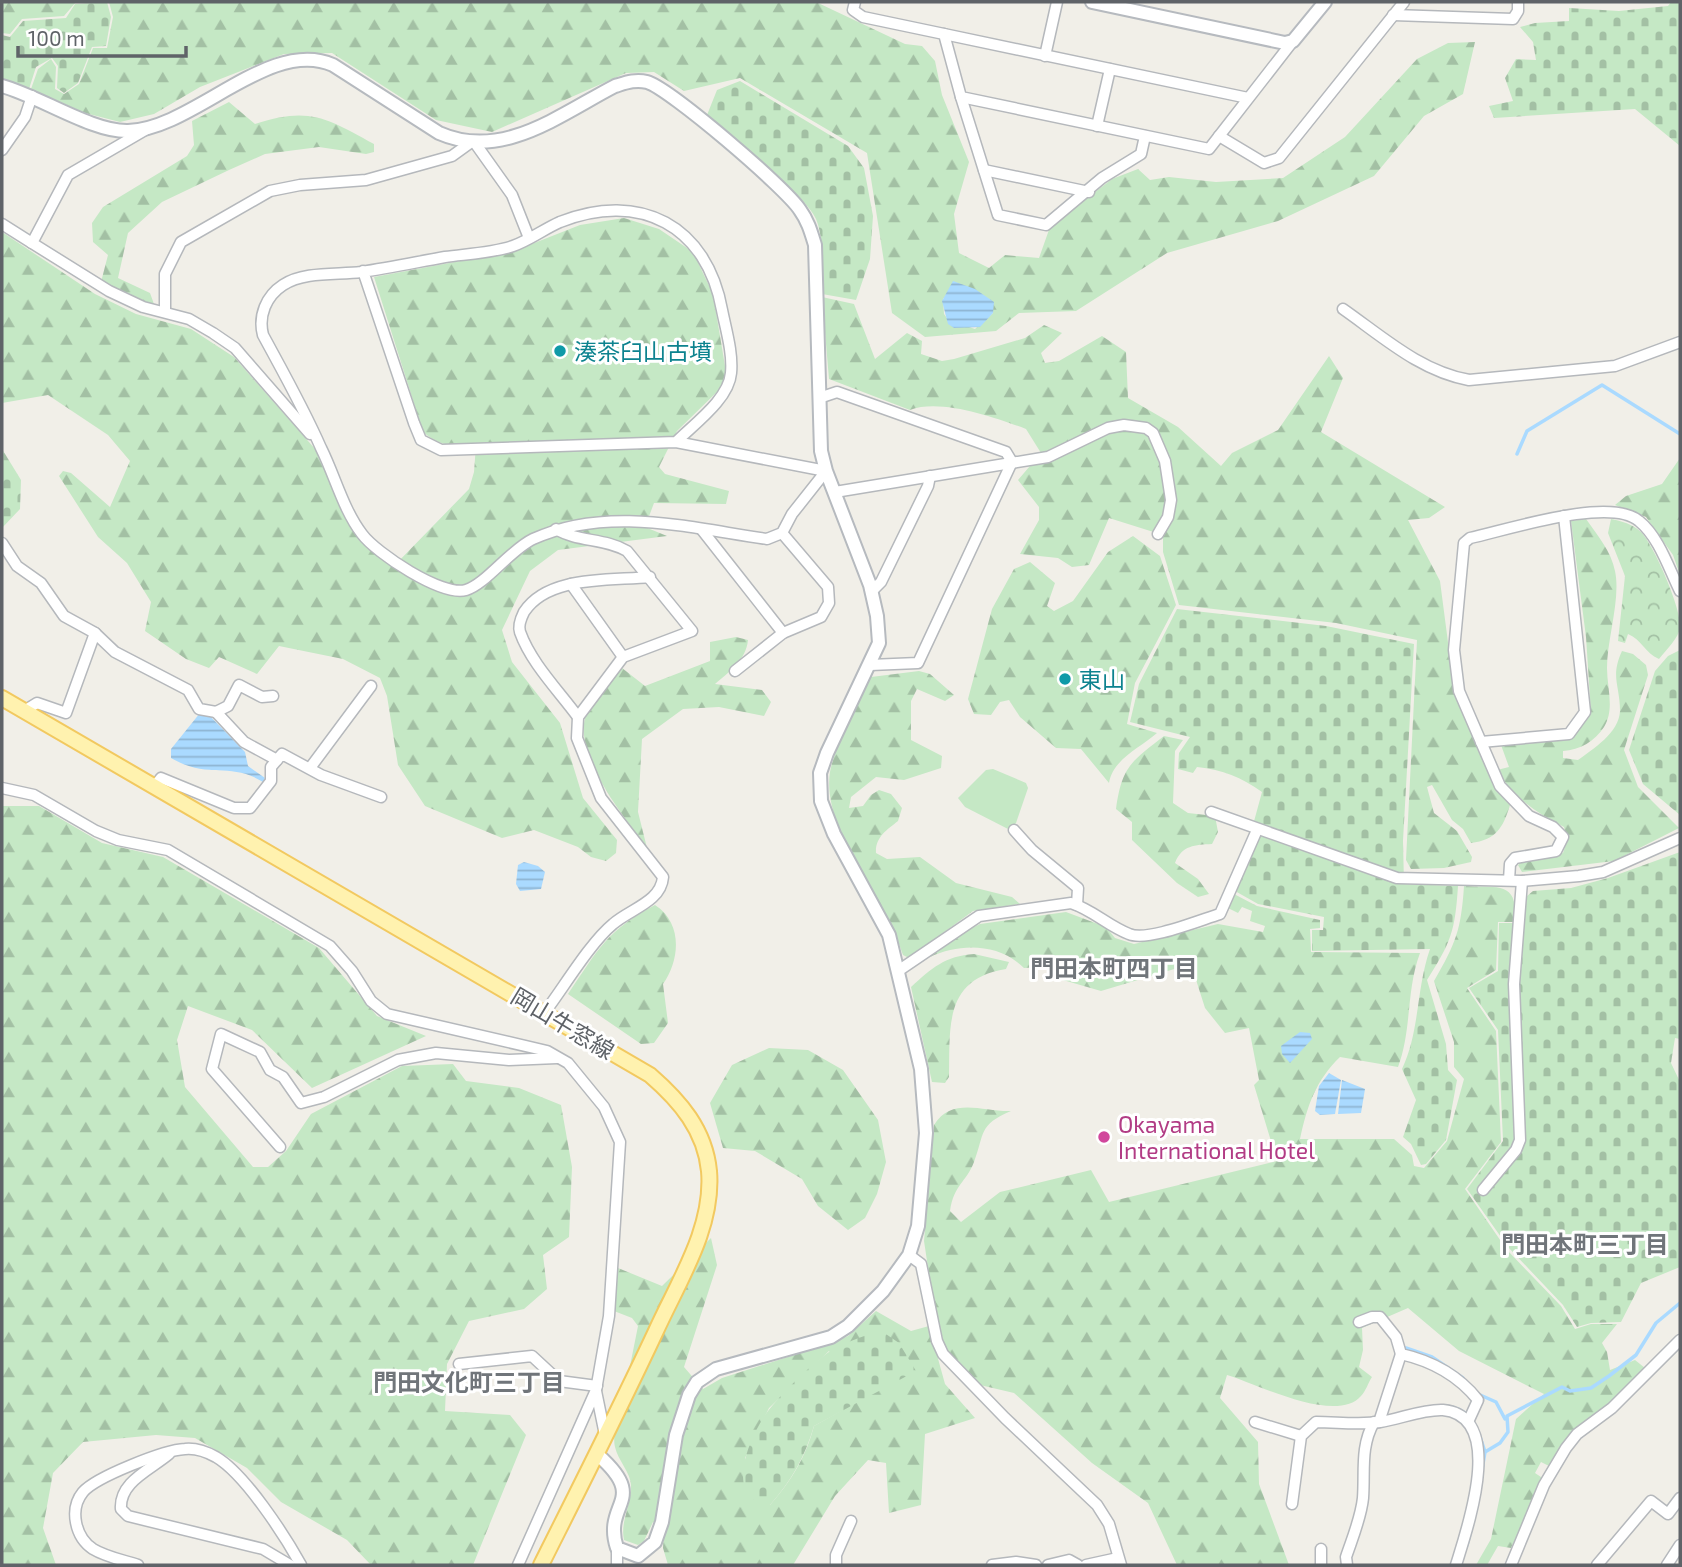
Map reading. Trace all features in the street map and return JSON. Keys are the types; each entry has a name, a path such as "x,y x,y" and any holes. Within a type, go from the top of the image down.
{"main road":[{"name":"岡山牛窓線","path":"2,698 650,1075 673,1095 691,1117 703,1144 709,1171 704,1226 606,1439 541,1565"}],"street":[{"path":"855,2 853,10 863,17 1248,98"},
{"path":"1045,56 1058,2"},
{"path":"1092,2 1273,42 1293,41"},
{"path":"961,97 1209,149 1325,2"},
{"path":"1219,136 1264,163 1279,158 1404,2"},
{"path":"1393,15 1513,19 1518,11 1518,2"},
{"path":"944,34 998,215 1046,225 1060,211 1089,192 1102,178 1141,154 1145,136"},
{"path":"32,243 68,175 148,128 282,63 302,58 332,65 439,133 473,143 498,143 517,136 615,86 633,81 653,84 674,96 785,192 807,221 815,245 821,451 871,592 879,643 827,753 820,773 820,791 834,834 889,935 898,971 926,1103 918,1226 909,1255 883,1291 848,1326 831,1337 716,1370 697,1382 689,1395 676,1435 662,1522 655,1542 638,1556 617,1548"},
{"path":"1097,126 1110,69"},
{"path":"2,86 107,128 125,131 148,128"},
{"path":"2,150 25,117 32,96"},
{"path":"473,143 512,195 529,238"},
{"path":"165,312 165,274 174,252 190,235 224,216 270,191 300,185 366,180 452,156 473,143"},
{"path":"984,170 1089,192"},
{"path":"676,442 725,392 731,374 718,288 699,248 650,215 623,209 600,211 561,222 513,246 363,271 300,278 283,285 266,303 259,320 263,335 321,447 352,519 363,536 393,559 436,585 464,591 474,586 518,546 556,529 596,520 649,522 767,539 782,533 792,514 826,471"},
{"path":"2,224 109,291 143,307 189,319 235,348 321,447"},
{"path":"363,271 421,440 441,450 676,442 826,471"},
{"path":"1343,309 1419,364 1448,376 1469,380 1615,366 1680,342"},
{"path":"819,398 837,392 1006,452 1012,462"},
{"path":"835,492 1048,457 1108,428 1124,425 1146,428 1159,444 1165,461 1171,500 1168,517 1158,534"},
{"path":"870,665 918,663 1012,462"},
{"path":"871,592 887,570 928,486 930,476"},
{"path":"1509,880 1510,864 1515,858 1556,851 1563,837 1553,827 1529,816 1500,786 1460,691 1454,650 1464,543 1470,538 1564,516 1624,511 1639,520 1650,534 1680,591"},
{"path":"1481,742 1569,734 1585,712 1564,516"},
{"path":"545,1012 610,925 656,896 662,887 663,877 601,798 577,738 578,717 623,657 692,631 627,551 616,544 566,535 556,529"},
{"path":"702,530 783,633"},
{"path":"735,671 783,633 821,617 829,603 828,587 782,533"},
{"path":"2,544 17,566 41,583 64,616 95,633 115,652 188,690 199,709 216,712 228,706 239,685 262,697 273,696"},
{"path":"578,717 527,647 519,629 523,615 536,597 571,584 650,577"},
{"path":"571,584 623,657"},
{"path":"24,711 37,703 66,713 95,633"},
{"path":"310,768 371,686"},
{"path":"216,712 244,742 277,760"},
{"path":"155,786 161,778 234,808 250,808 271,781 271,767 282,754 381,797"},
{"path":"2,788 34,795 96,831 118,840 168,850 330,946 352,971 371,1001 387,1014 471,1031 547,1051 568,1063 604,1107 620,1142 609,1316 596,1388 518,1565"},
{"path":"1211,812 1397,878 1522,881 1603,872 1680,838"},
{"path":"1014,830 1032,850 1078,888 1077,905"},
{"path":"898,971 979,916 1071,903 1131,935 1144,936 1220,914 1257,830"},
{"path":"1483,1190 1516,1150 1520,1140 1514,984 1522,881"},
{"path":"280,1147 212,1069 221,1034 260,1052 270,1070 283,1077 301,1103 324,1097 398,1060 436,1052 509,1060 558,1058"},
{"path":"909,1255 921,1264 937,1341 943,1354 1005,1419 1097,1505 1109,1524 1120,1562 1086,1565"},
{"path":"1347,1565 1346,1557 1363,1500 1362,1464 1367,1435 1376,1422 1401,1353 1396,1337 1380,1317 1359,1322"},
{"path":"1511,1565 1544,1485 1566,1448 1577,1434 1612,1408 1680,1340"},
{"path":"1401,1353 1425,1359 1468,1388 1478,1400 1470,1419 1480,1455 1472,1509 1456,1565"},
{"path":"459,1364 532,1356 559,1381 596,1388"},
{"path":"596,1388 606,1439"},
{"path":"1292,1504 1301,1436 1316,1422 1376,1422 1442,1410 1470,1419"},
{"path":"1255,1422 1301,1436"},
{"path":"138,1565 113,1558 82,1540 76,1528 77,1505 82,1493 93,1484 172,1451 198,1450 217,1458 274,1520 302,1565"},
{"path":"172,1451 126,1486 120,1497 121,1509 128,1516 263,1549 290,1565"},
{"path":"598,1455 616,1471 624,1485 624,1498 611,1531 617,1548 617,1565"},
{"path":"1597,1565 1651,1501 1668,1514 1680,1497"},
{"path":"836,1565 836,1555 851,1521"},
{"path":"1667,1565 1680,1545"},
{"path":"1321,1549 1321,1565"},
{"path":"1048,1565 1069,1560 1078,1565"},
{"path":"992,1565 1016,1562 1036,1565"}],"green space":[{"path":"2,2 76,2 64,16 22,19 10,34 2,33"},
{"path":"107,2 111,17 106,46 92,47 78,83 64,93 57,88 58,66 52,58 36,67 29,89 2,79 2,35 10,37 23,21 66,18 75,4"},
{"path":"109,2 816,2 905,44 922,46 935,61 942,95 969,162 954,214 959,253 989,268 1005,255 1039,258 1050,227 1112,179 1138,169 1150,180 1169,177 1216,182 1283,178 1345,137 1417,59 1448,43 1475,42 1463,94 1424,116 1374,176 1278,221 1167,253 1076,311 1019,313 996,331 925,337 892,313 867,153 740,78 684,91 654,72 626,73 492,132 436,120 332,53 284,54 200,87 154,114 120,122 85,113 31,89 38,69 51,59 56,67 55,89 64,94 79,84 93,48 107,48 113,17","holes":["948,293 993,313 975,329 966,326 954,328 944,314 943,299"]},
{"path":"1671,2 1680,2 1680,146 1635,109 1494,118 1489,106 1513,101 1505,78 1516,59 1536,60 1533,42 1520,27 1535,23 1569,21 1569,8 1619,11 1668,6"},
{"path":"740,81 848,146 864,168 873,216 870,259 856,300 822,294 821,237 810,209 707,115 717,90"},
{"path":"229,102 255,124 290,116 330,122 374,144 374,152 366,154 319,147 265,154 229,170 162,202 128,233 118,278 150,293 154,304 143,302 101,282 108,255 93,242 92,223 103,207 187,156 194,145 192,121"},
{"path":"624,218 659,229 693,252 713,294 726,372 720,389 677,431 659,467 665,474 729,491 726,504 654,503 645,527 667,536 558,550 530,571 502,630 512,662 560,723 583,798 617,840 616,853 606,861 591,857 578,847 534,830 502,838 425,806 398,765 387,696 380,678 343,659 279,646 257,674 219,657 209,668 186,659 145,631 151,602 127,563 98,537 59,476 63,471 71,473 110,507 130,461 108,435 48,395 2,403 2,232 95,294 136,314 191,329 234,357 316,450 344,516 359,539 394,566 469,489 474,472 476,445 448,444 423,432 374,277 514,251 580,225"},
{"path":"822,297 854,304 875,359 907,333 922,341 921,354 942,361 1025,338 1044,325 1062,333 1041,353 1045,363 1059,361 1102,336 1126,352 1128,398 1178,427 1221,466 1232,453 1278,430 1329,356 1343,378 1321,432 1445,507 1429,518 1408,520 1440,581 1455,696 1493,785 1510,805 1497,832 1487,839 1471,843 1463,829 1452,820 1432,785 1427,787 1434,813 1457,831 1472,857 1471,862 1444,868 1411,869 1406,860 1417,640 1336,623 1179,605 1163,552 1163,535 1109,518 1089,565 1072,567 1058,558 1020,554 1039,520 1039,507 1018,480 1041,453 1026,429 952,408 937,406 910,410 829,379"},
{"path":"2,449 21,480 20,509 2,528"},
{"path":"1680,458 1680,575 1673,555 1646,517 1615,505 1626,496 1662,484"},
{"path":"1586,519 1604,544 1615,571 1615,606 1607,676 1609,713 1604,727 1596,737 1581,747 1563,751 1563,758 1578,760 1604,740 1615,726 1620,711 1616,675 1618,660 1622,651 1633,654 1646,665 1648,675 1624,750 1638,787 1679,828 1614,861 1522,872 1518,865 1522,862 1563,853 1567,841 1564,827 1526,803 1503,780 1497,770 1509,767 1501,745 1572,739 1591,713 1586,637 1571,521"},
{"path":"1611,519 1631,525 1641,532 1653,550 1677,607 1679,631 1659,659 1628,634 1625,643 1618,641 1625,576 1608,533"},
{"path":"1133,536 1160,556 1176,605 1135,683 1127,724 1157,733 1121,761 1109,783 1081,749 1056,748 1020,717 1009,700 1000,702 991,715 974,714 968,699 992,609 1014,569 1030,562 1055,583 1047,606 1054,611 1073,601 1108,552"},
{"path":"1177,609 1326,626 1414,644 1403,841 1404,884 1458,886 1450,936 1442,956 1427,980 1446,1044 1448,1070 1457,1080 1446,1140 1426,1164 1421,1165 1411,1144 1403,1137 1416,1100 1402,1069 1412,1040 1430,949 1312,951 1312,930 1323,930 1324,917 1258,904 1235,891 1262,792 1223,772 1197,767 1193,773 1178,769 1179,753 1190,737 1130,722 1139,684"},
{"path":"736,637 748,640 744,654 715,684 762,690 771,702 764,716 719,707 683,709 642,739 638,812 647,848 614,803 593,766 584,731 586,715 597,697 622,668 645,686 710,661 710,642"},
{"path":"1680,650 1680,815 1643,784 1629,750 1655,671 1668,656"},
{"path":"919,671 930,674 954,695 945,701 917,689 911,701 911,740 942,756 941,768 904,780 876,777 851,797 849,808 863,806 871,795 879,790 891,794 902,808 898,821 880,838 876,853 887,859 920,857 956,883 1012,897 1020,904 973,911 909,958 903,955 895,933 845,841 835,817 830,794 830,772 842,736 871,677"},
{"path":"1164,736 1183,740 1175,751 1173,803 1188,813 1215,816 1218,832 1212,844 1185,849 1175,863 1198,879 1209,894 1198,897 1177,883 1132,840 1132,822 1116,809 1121,783 1130,766"},
{"path":"993,769 1026,783 1028,788 1016,823 1010,830 965,807 958,798 986,770"},
{"path":"2,806 39,806 102,843 163,857 319,948 377,1016 426,1036 312,1088 252,1030 188,1006 177,1040 185,1087 253,1167 268,1167 286,1151 311,1114 402,1066 453,1064 466,1081 519,1088 561,1105 572,1167 569,1237 543,1255 547,1289 524,1309 469,1321 447,1364 445,1411 510,1415 526,1435 473,1565 371,1565 347,1540 281,1502 247,1468 195,1438 156,1435 83,1442 53,1473 43,1528 56,1565 2,1565"},
{"path":"1680,852 1680,1039 1675,1038 1671,1063 1680,1082 1680,1267 1641,1283 1621,1322 1591,1323 1577,1327 1563,1305 1508,1247 1467,1189 1503,1141 1498,1030 1469,988 1498,971 1499,923 1523,923 1527,896 1533,891 1571,888 1608,878"},
{"path":"1464,886 1503,889 1513,899 1515,908 1514,922 1498,922 1496,970 1467,988 1496,1031 1501,1142 1465,1189 1507,1250 1561,1306 1575,1329 1591,1324 1617,1324 1602,1343 1607,1352 1610,1370 1635,1360 1645,1368 1642,1375 1551,1467 1541,1462 1535,1473 1544,1479 1511,1548 1498,1546 1487,1565 1476,1565 1491,1539 1516,1419 1544,1394 1459,1351 1408,1308 1362,1328 1363,1350 1359,1367 1372,1377 1363,1394 1349,1404 1315,1404 1227,1375 1220,1398 1258,1442 1259,1484 1289,1565 1177,1565 1148,1503 1092,1463 1014,1393 980,1385 946,1350 934,1307 924,1241 934,1125 941,1116 959,1108 1011,1111 993,1121 984,1131 971,1169 954,1195 950,1211 961,1222 1000,1192 1091,1170 1109,1202 1277,1161 1254,1085 1259,1080 1249,1028 1225,1033 1205,1008 1191,964 1101,991 1056,978 1043,967 1024,968 1003,954 991,950 954,949 930,957 960,934 980,924 1066,912 1106,927 1115,938 1134,944 1218,924 1263,932 1265,926 1250,921 1252,911 1242,907 1238,913 1228,908 1234,894 1257,906 1320,920 1320,928 1310,929 1311,952 1420,953 1398,1067 1340,1057 1314,1094 1300,1139 1394,1139 1412,1155 1414,1166 1424,1168 1447,1141 1464,1079 1454,1067 1454,1042 1434,981 1456,936"},
{"path":"655,905 670,922 676,942 673,964 663,984 668,1023 654,1043 641,1044 568,994 604,943 638,914"},
{"path":"974,954 1009,962 1006,969 986,974 971,983 961,994 951,1023 949,1077 945,1083 932,1082 911,987 940,964 955,957"},
{"path":"769,1048 808,1050 843,1070 878,1120 886,1162 877,1194 865,1218 848,1230 818,1206 802,1179 755,1151 723,1148 710,1103 732,1065"},
{"path":"711,1238 717,1265 684,1367 703,1389 722,1378 835,1342 848,1336 876,1311 911,1331 929,1326 945,1384 975,1418 925,1434 921,1505 889,1513 886,1463 868,1460 835,1496 793,1565 668,1565 663,1548 664,1529 653,1522 644,1541 638,1545 624,1540 623,1527 631,1494 631,1482 614,1439 622,1413 639,1381 630,1366 638,1326 632,1318 614,1311 618,1268 662,1286","holes":["829,1351 862,1399 814,1426 797,1468 770,1505 745,1458 769,1408"]},
{"path":"880,1330 899,1343 916,1371 814,1426 802,1458 778,1496 770,1505 755,1501 746,1492 744,1463 756,1431 772,1406 826,1354 845,1343"}],"water":[{"path":"953,281 975,289 994,302 993,313 980,327 954,328 948,324 942,301"},
{"path":"200,713 208,714 245,752 248,766 265,778 263,782 240,772 197,768 171,758 171,749"},
{"path":"524,862 538,866 545,872 541,889 520,891 516,884 518,865"},
{"path":"1300,1032 1310,1033 1312,1039 1290,1063 1282,1054 1281,1046"},
{"path":"1329,1073 1341,1080 1335,1114 1320,1115 1315,1111 1319,1086"},
{"path":"1342,1080 1365,1089 1361,1113 1338,1114"}],"waterway":[{"path":"1517,454 1527,431 1602,385 1680,434"},
{"path":"1482,1470 1485,1452 1500,1443 1508,1432 1507,1416 1562,1387 1570,1391 1591,1388 1636,1355 1656,1323 1680,1303"},
{"path":"1406,1348 1432,1357 1463,1378"},
{"path":"1478,1394 1496,1402 1505,1419"},
{"path":"1444,1406 1468,1415 1476,1427 1485,1452"},
{"path":"1467,1545 1472,1526"}],"place":[{"name":"湊茶臼山古墳","path":"560,351"},
{"name":"東山","path":"1065,679"},
{"name":"Okayama International Hotel","path":"1104,1137"}],"district":[{"name":"門田本町四丁目","path":"1114,967"},
{"name":"門田本町三丁目","path":"1585,1243"},
{"name":"門田文化町三丁目","path":"469,1381"}]}
